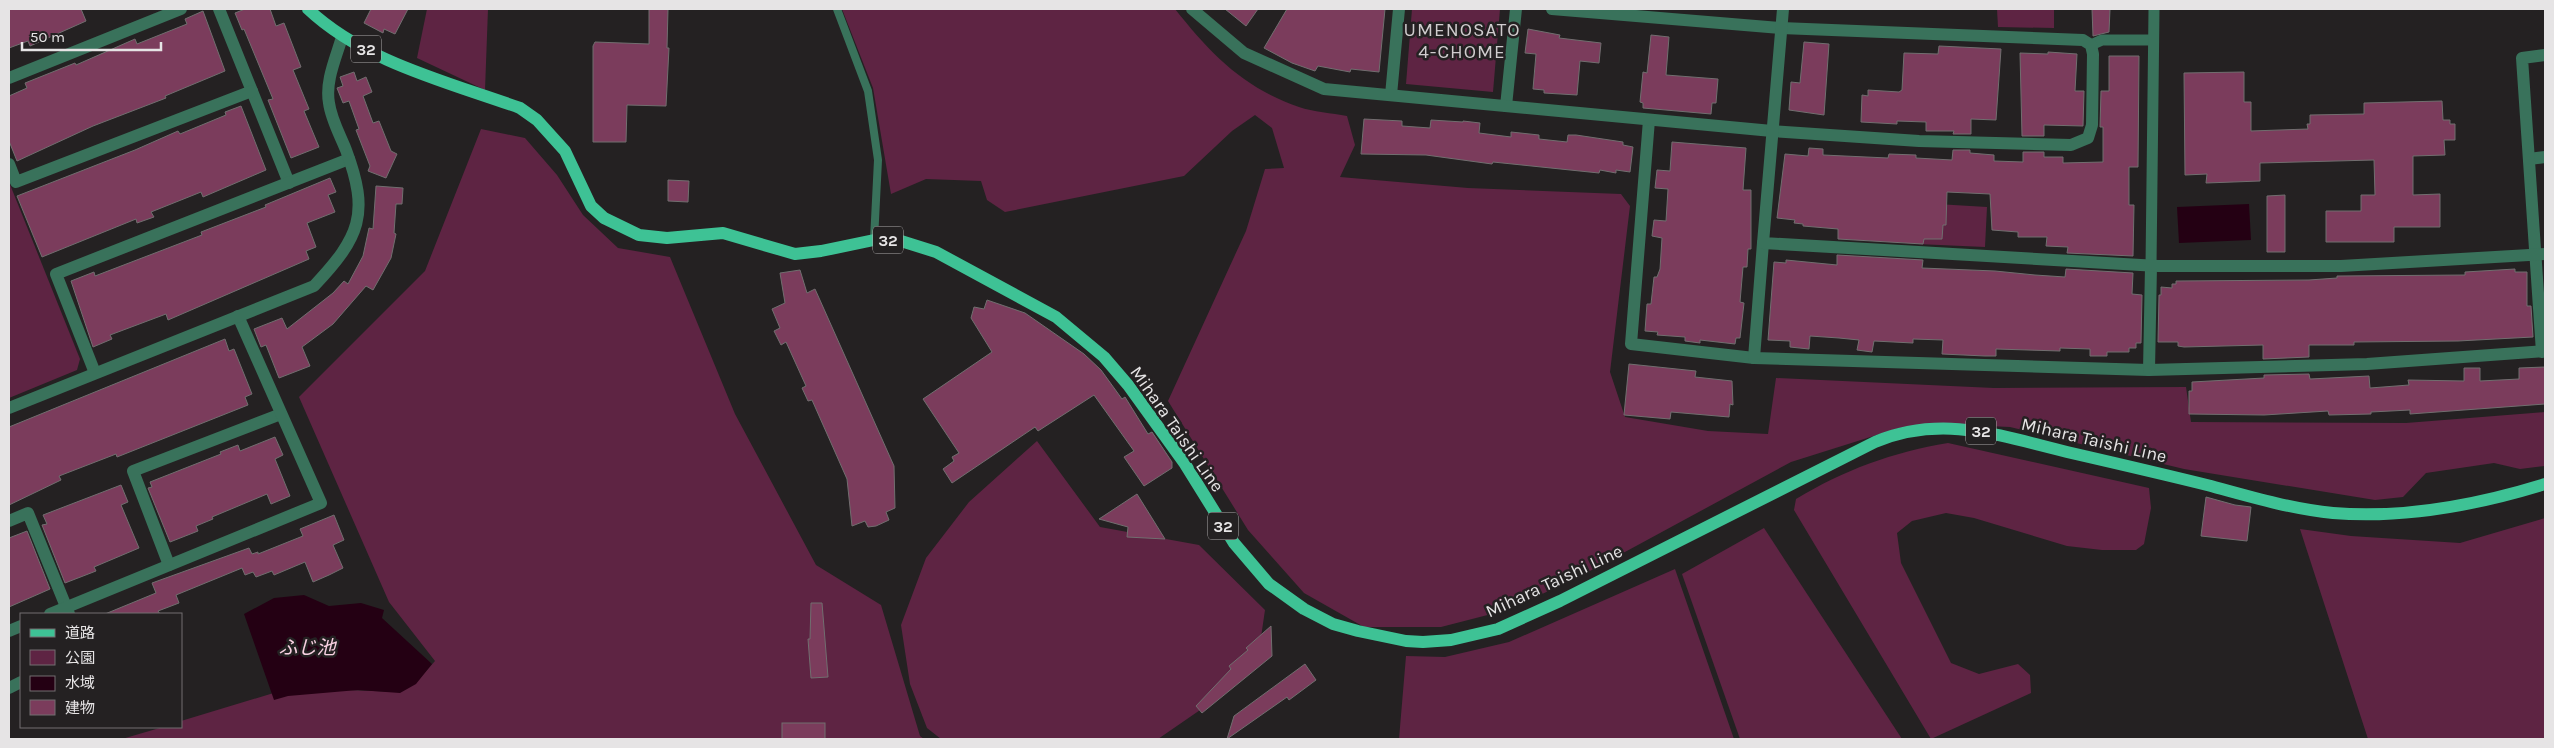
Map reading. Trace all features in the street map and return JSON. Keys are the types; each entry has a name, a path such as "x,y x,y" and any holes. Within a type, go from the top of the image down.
{"main road":[{"name":"Mihara Taishi Line","path":"308,9 342,37 398,64 520,108 537,120 565,151 591,206 604,218 638,235 667,238 722,233 796,254 821,252 874,240 901,241 936,252 1056,317 1104,357 1128,385 1185,464 1234,543 1268,584 1285,598 1333,624 1406,641 1451,640 1498,629 1560,601 1875,442 1896,433 1916,429 1973,429 2116,462 2274,502 2332,512 2423,512 2507,495 2545,484"}],"street":[{"path":"9,78 181,9"},
{"path":"218,9 288,183"},
{"path":"1192,9 1244,53 1324,89 1772,131 1919,141 2071,145 2088,138 2092,125 2093,54 2090,45 2083,40 1781,28 1552,9"},
{"path":"1391,95 1399,9"},
{"path":"1506,106 1516,9"},
{"path":"1754,358 1783,9"},
{"path":"2148,370 2154,9"},
{"path":"9,408 314,286 339,260 354,233 359,212 358,185 329,104 328,86 342,37"},
{"path":"2090,45 2102,40 2153,40"},
{"path":"1649,120 1631,344 1754,358 2148,370 2367,364 2544,352 2540,255 2529,159 2522,58 2545,55"},
{"path":"9,164 16,182 252,91"},
{"path":"2529,159 2545,157"},
{"path":"95,373 56,274 349,159"},
{"path":"1763,243 2151,266 2341,266 2540,255"},
{"path":"9,521 28,513 68,611 169,565 321,503 238,316"},
{"path":"169,565 133,471 281,414"}],"lane":[{"path":"837,9 868,91 878,160 874,240"}],"green space":[{"path":"427,9 488,9 485,90 417,58"},
{"path":"842,9 1175,9 1215,55 1244,79 1261,90 1304,109 1347,116 1355,145 1340,177 1468,188 1621,194 1630,206 1610,372 1625,417 1708,431 1768,434 1776,378 1994,388 2186,387 2191,422 2406,423 2545,412 2545,466 2520,469 2494,463 2426,473 2403,497 2375,500 2184,469 2010,427 1944,424 1899,428 1791,462 1577,578 1507,610 1441,627 1364,627 1304,593 1248,530 1168,401 1246,231 1265,169 1284,168 1272,128 1255,115 1232,131 1184,176 1005,212 987,200 981,181 926,179 891,194 873,88"},
{"path":"1412,9 1500,9 1493,92 1406,84"},
{"path":"1997,9 2054,9 2054,28 1998,27"},
{"path":"481,129 525,138 557,175 583,215 618,248 670,257 735,414 816,565 881,605 920,736 924,739 122,739 160,728 182,728 182,721 290,688 401,692 420,678 435,661 389,602 299,397 425,271"},
{"path":"9,182 80,359 77,370 9,398"},
{"path":"1920,203 1987,207 1985,247 1917,244"},
{"path":"1037,441 1100,527 1199,545 1265,610 1260,644 1203,708 1158,739 941,739 927,728 910,684 901,625 926,558 969,502"},
{"path":"1948,443 2149,488 2151,508 2144,544 2136,550 2102,550 2067,546 1974,518 1946,513 1912,521 1897,533 1901,563 1951,663 1979,674 2018,664 2030,675 2031,693 1931,739 1794,510 1796,499 1832,479 1888,457"},
{"path":"2545,518 2545,739 2368,739 2300,529 2351,536 2460,543"},
{"path":"1764,528 1902,739 1740,739 1682,574"},
{"path":"1675,569 1734,739 1399,739 1406,656 1445,657 1509,642"}],"water":[{"path":"2249,204 2251,240 2179,243 2177,207"},
{"name":"ふじ池","path":"304,595 329,606 361,603 384,610 382,618 432,664 416,684 400,693 358,690 288,696 274,700 244,614 274,598"}],"building":[{"path":"9,9 81,9 86,21 30,46 28,41 9,48"},
{"path":"245,9 270,9 276,26 284,23 301,67 293,70 309,109 304,111 319,147 291,158 268,100 273,99 244,29 242,30 235,13"},
{"path":"371,9 408,9 395,34 384,29 383,33 364,23"},
{"path":"649,9 668,9 667,48 669,48 666,106 627,105 626,142 593,142 593,46 595,42 649,44"},
{"path":"1225,9 1258,9 1246,26"},
{"path":"1287,9 1385,9 1379,72 1351,69 1350,72 1318,66 1315,71 1292,63 1264,48"},
{"path":"2092,9 2110,9 2109,32 2093,36"},
{"path":"203,11 225,71 165,96 166,98 93,126 17,161 9,141 9,96 27,88 25,83 75,63 76,65 135,39 137,44 187,24 185,19"},
{"path":"1528,29 1560,35 1559,38 1601,43 1599,63 1580,61 1577,95 1544,93 1544,90 1533,89 1536,54 1525,53"},
{"path":"1651,35 1669,37 1666,75 1718,79 1716,103 1712,103 1711,114 1643,108 1643,103 1640,102 1643,72 1647,73"},
{"path":"1804,42 1829,44 1824,115 1789,110 1791,82 1800,83"},
{"path":"1939,46 2001,49 1996,120 1971,119 1971,134 1953,134 1954,131 1926,131 1926,122 1897,121 1897,124 1861,122 1862,95 1868,96 1868,90 1899,92 1902,90 1904,53 1938,54"},
{"path":"2048,52 2077,54 2075,91 2084,91 2083,126 2044,125 2044,136 2022,136 2020,53 2048,54"},
{"path":"2109,56 2139,56 2138,167 2129,167 2129,205 2134,205 2133,256 2067,253 2068,247 2046,246 2047,237 2018,237 2018,232 1992,230 1990,194 1947,192 1946,225 1943,225 1942,239 1924,239 1923,244 1838,239 1838,229 1803,226 1803,224 1794,223 1795,220 1777,218 1785,154 1808,156 1809,148 1823,149 1823,155 1888,158 1889,154 1916,155 1916,158 1952,160 1953,150 1970,150 1970,153 1994,155 1994,161 2023,162 2023,152 2044,152 2044,157 2063,157 2063,163 2103,162 2103,127 2100,127 2101,91 2109,91"},
{"path":"354,72 357,81 366,77 372,92 363,96 373,123 379,121 391,151 397,154 386,178 368,171 370,166 356,130 359,129 349,101 343,103 337,88 343,86 340,77"},
{"path":"2244,72 2244,102 2251,102 2251,131 2308,129 2307,124 2310,124 2310,115 2364,114 2364,103 2442,101 2443,120 2450,120 2450,124 2455,124 2455,140 2444,140 2445,155 2413,156 2413,195 2440,194 2440,227 2394,227 2394,242 2326,242 2326,211 2361,211 2361,195 2375,195 2374,160 2260,163 2260,181 2206,183 2207,174 2185,175 2184,73"},
{"path":"241,106 266,170 203,197 201,192 151,212 154,217 137,223 136,219 42,257 17,196 135,150 178,131 180,134 226,115 225,112"},
{"path":"1364,119 1402,121 1402,126 1430,128 1431,120 1463,121 1480,123 1479,133 1511,137 1511,132 1539,135 1539,139 1567,142 1568,135 1576,135 1623,142 1623,145 1633,147 1630,172 1616,170 1616,173 1600,170 1599,173 1493,162 1492,164 1426,155 1361,154"},
{"path":"1672,142 1746,148 1743,190 1751,190 1751,249 1748,249 1747,267 1743,267 1740,302 1744,303 1740,338 1736,338 1735,344 1700,340 1700,343 1685,341 1685,337 1657,335 1658,332 1645,331 1647,304 1651,304 1654,277 1657,277 1660,269 1662,238 1652,236 1654,220 1666,221 1668,189 1655,188 1657,170 1670,171"},
{"path":"330,178 336,192 328,195 335,212 307,223 316,247 306,251 309,259 168,320 166,314 110,335 112,339 93,347 71,281 94,272 95,276 202,235 201,232 266,207 265,205"},
{"path":"668,180 689,181 688,202 668,201"},
{"path":"376,186 403,188 402,204 396,204 394,233 396,234 391,258 373,290 366,286 333,324 302,347 310,366 279,378 266,345 261,347 254,329 282,318 287,329 333,293 344,281 348,284 363,256 369,228 373,229"},
{"path":"2285,195 2285,252 2267,252 2267,196"},
{"path":"1837,255 1923,260 1922,268 1995,271 2065,277 2066,269 2133,273 2132,294 2142,295 2141,343 2136,343 2136,348 2129,348 2129,352 2107,352 2107,356 2090,356 2090,349 2060,348 2060,351 1996,349 1996,356 1985,356 1942,354 1943,340 1913,339 1913,343 1874,341 1872,352 1857,350 1859,340 1810,336 1809,349 1790,347 1790,341 1768,340 1774,262 1786,263 1786,260 1837,265"},
{"path":"2515,269 2515,272 2527,272 2527,306 2531,306 2533,337 2458,341 2354,342 2354,345 2309,345 2309,357 2263,359 2263,345 2184,347 2178,346 2178,342 2158,342 2159,295 2161,295 2161,287 2172,288 2172,284 2176,284 2176,281 2309,280 2337,278 2337,276 2465,275 2465,272"},
{"path":"800,270 807,293 815,289 894,466 895,508 886,512 889,520 876,526 868,527 865,521 852,526 847,479 812,400 808,401 802,388 806,386 786,342 781,345 774,331 780,328 772,309 785,303 780,273"},
{"path":"987,300 1025,313 1084,354 1101,370 1122,399 1125,397 1148,434 1152,432 1172,462 1172,468 1144,486 1124,457 1134,451 1094,395 1038,431 1035,427 952,483 943,469 954,461 952,457 959,453 923,399 992,352 971,318 974,307 984,309"},
{"path":"225,339 229,351 234,349 252,394 245,397 248,405 117,457 116,454 59,476 61,480 9,505 9,427"},
{"path":"1629,364 1696,371 1695,377 1732,381 1733,405 1730,404 1729,417 1671,412 1670,419 1624,415"},
{"path":"2545,367 2545,404 2410,414 2410,410 2371,412 2371,414 2329,415 2328,411 2264,415 2189,414 2189,391 2192,391 2192,382 2264,378 2264,375 2309,374 2310,379 2369,376 2370,388 2409,385 2408,380 2464,381 2464,368 2480,368 2480,381 2519,379 2519,368"},
{"path":"275,437 283,455 275,459 290,496 271,504 267,494 212,517 213,519 196,526 198,531 170,542 148,488 152,487 150,482 221,454 220,452 238,445 240,451"},
{"path":"121,485 128,502 121,505 139,548 94,567 96,571 65,583 42,525 47,524 43,515"},
{"path":"1137,494 1165,539 1127,537 1128,527 1099,519"},
{"path":"2206,497 2235,505 2251,507 2247,541 2201,536"},
{"path":"334,515 344,540 333,545 343,568 313,582 305,562 274,575 272,571 256,577 253,572 245,575 242,568 176,595 179,603 158,611 159,613 107,613 156,593 152,583 249,548 252,554 258,552 258,554 303,536 300,529"},
{"path":"27,531 50,589 9,607 9,538"},
{"path":"811,603 822,603 828,677 811,678 808,639 810,639"},
{"path":"1271,626 1272,656 1202,713 1196,706 1231,669 1229,666 1248,650 1246,648"},
{"path":"1305,664 1316,680 1289,700 1287,697 1227,739 1234,716"},
{"path":"782,723 825,723 825,739 782,739"}],"district":[{"name":"UMENOSATO 4-CHOME","path":"1462,41"}]}
